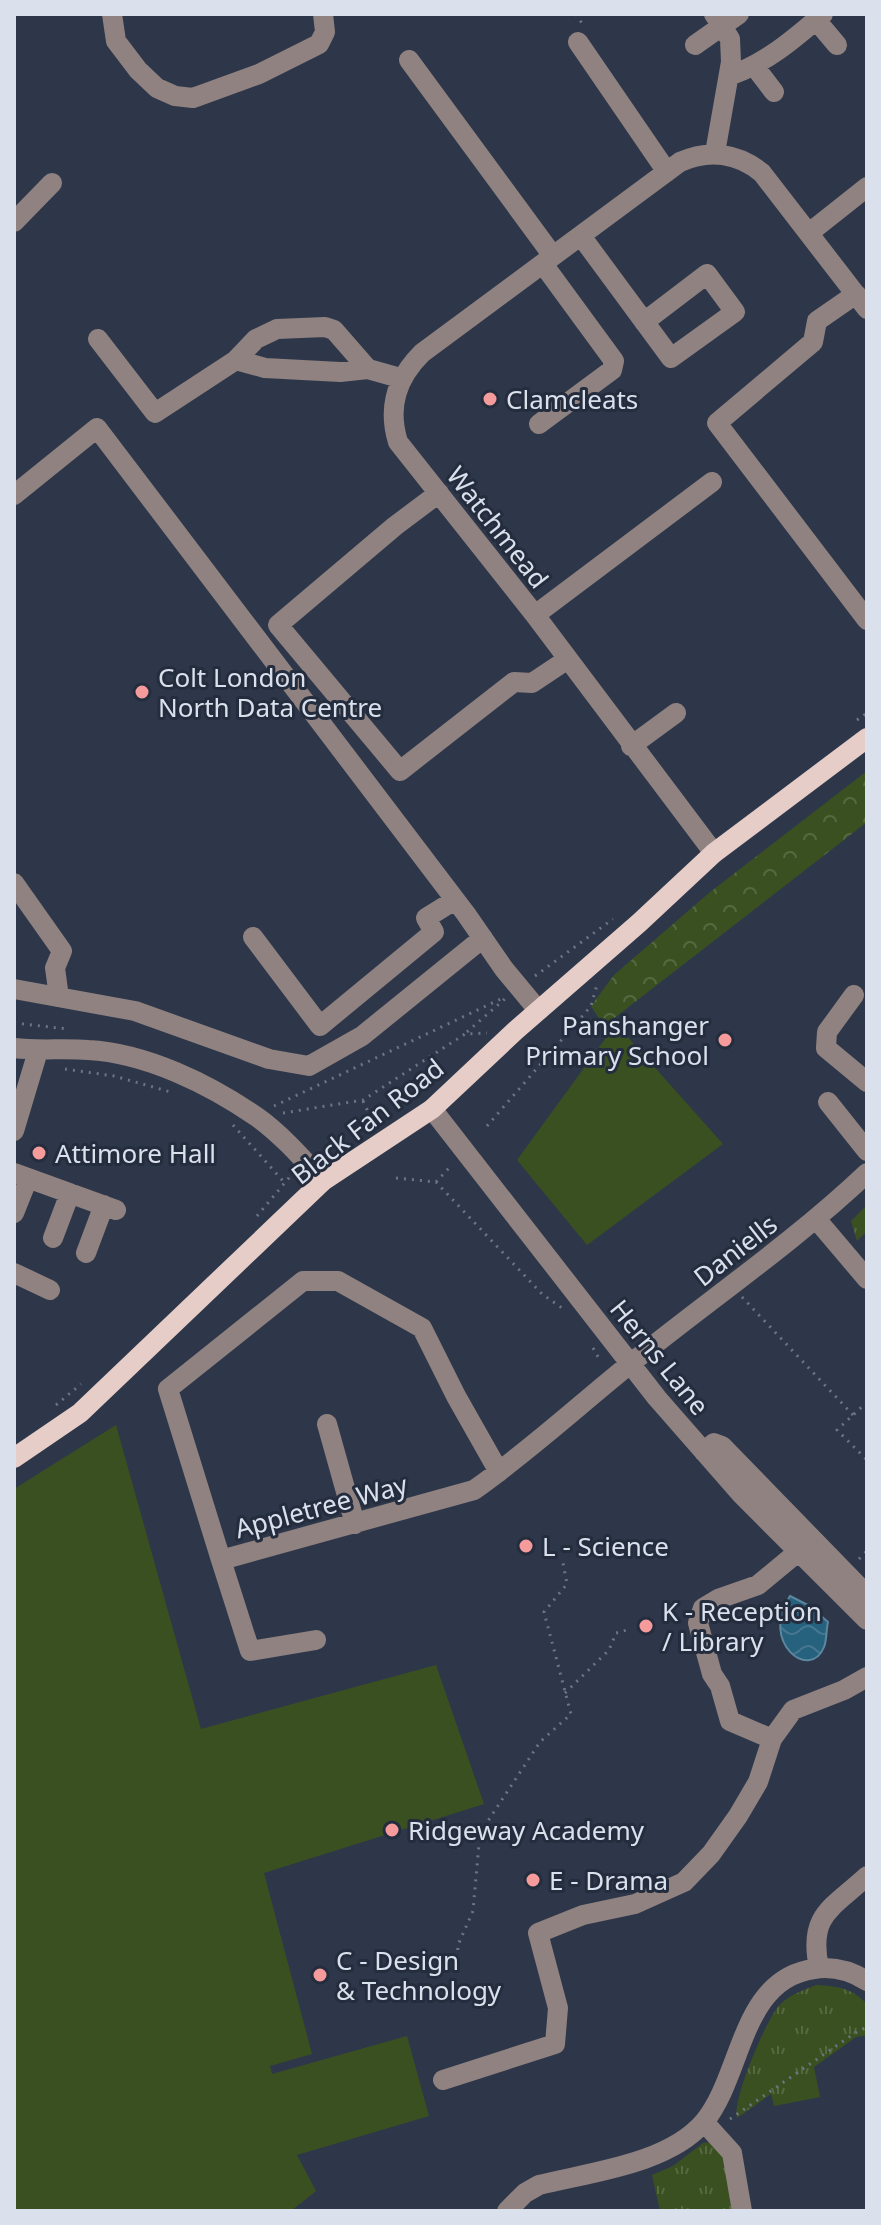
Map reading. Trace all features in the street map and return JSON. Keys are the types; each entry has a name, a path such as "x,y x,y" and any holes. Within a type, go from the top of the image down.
{"main road":[{"name":"Black Fan Road","path":"14,1458 80,1413 323,1181 432,1109 714,853 867,738"}],"street":[{"path":"112,14 116,41 138,70 157,88 175,96 193,98 259,74 319,44 325,32 323,14"},
{"path":"729,76 755,67 777,53 819,17 837,45"},
{"path":"695,45 725,18 730,39 729,76 715,153"},
{"path":"578,42 667,172"},
{"path":"409,60 614,361 612,370 539,424"},
{"path":"755,67 774,92"},
{"path":"236,360 265,368 340,372 368,369 400,378 422,353 667,172 695,155 715,153 749,162 762,173 862,301 817,321 813,342 717,423 867,620"},
{"path":"14,222 52,183"},
{"path":"809,233 867,187"},
{"path":"581,236 644,322"},
{"path":"98,339 155,413 236,360 256,339 277,329 325,327 334,330 368,369"},
{"name":"Watchmead","path":"400,378 393,410 398,442 535,615 714,853"},
{"path":"14,495 97,428 538,1010"},
{"path":"535,615 712,482"},
{"path":"439,493 278,625 400,771 514,682 532,683 568,659"},
{"path":"631,746 676,713"},
{"path":"14,883 62,951 55,968 59,997"},
{"path":"253,937 320,1026 434,932 426,918 455,900"},
{"path":"14,989 135,1011 269,1059 309,1066 362,1036 483,938"},
{"path":"854,995 827,1032 826,1048 867,1082"},
{"path":"14,1048 36,1058 89,1050 153,1063 259,1118 323,1181"},
{"path":"14,1131 36,1058"},
{"path":"828,1102 867,1151"},
{"name":"Herns Lane","path":"432,1109 630,1364 704,1452 867,1620"},
{"name":"Daniells","path":"630,1364 817,1220 867,1173"},
{"path":"14,1213 21,1175 110,1207 86,1253"},
{"path":"53,1238 70,1193"},
{"path":"817,1220 867,1279"},
{"path":"14,1273 50,1290"},
{"name":"Appletree Way","path":"499,1472 422,1328 338,1281 303,1281 168,1389 221,1560 474,1490 499,1472 630,1364"},
{"path":"327,1424 355,1524"},
{"path":"704,1452 714,1443 722,1446 867,1595"},
{"path":"772,1739 730,1721 720,1686 712,1674 698,1623 703,1608 718,1599 758,1585 799,1551"},
{"path":"221,1560 250,1651 316,1640"},
{"path":"443,2080 555,2044 558,2008 538,1933 583,1915 635,1904 684,1882 711,1854 745,1805 758,1782 772,1739 793,1710 844,1690 867,1677"},
{"path":"819,1968 815,1950 816,1927 822,1917 867,1876"},
{"path":"507,2211 525,2193 539,2185 651,2157 710,2128 755,2012 764,1999 792,1976 819,1968 850,1972 867,1981"},
{"path":"710,2128 732,2153 742,2211"}],"path":[{"path":"274,1106 509,996"},
{"path":"487,1126 591,1006"},
{"path":"265,1100 280,1113 363,1100 465,1034 515,1031"},
{"path":"36,1058 182,1095"},
{"path":"363,1100 370,1116"},
{"path":"225,1117 284,1182"},
{"path":"436,1182 449,1168"},
{"path":"396,1178 436,1182 542,1294 564,1309"},
{"path":"731,1286 853,1415"},
{"path":"588,1341 605,1369"},
{"path":"867,1402 837,1430 867,1460"},
{"path":"457,1966 458,1945 473,1911 480,1833 540,1742 571,1714 544,1612 567,1584 563,1563"},
{"path":"565,1693 609,1650 616,1633 627,1630"},
{"path":"710,2128 867,2027"}],"green space":[{"path":"867,771 867,822 604,1026 591,1006 614,975 709,893"},
{"path":"616,1024 723,1144 587,1245 517,1160"},
{"path":"867,1205 867,1231 857,1241 851,1221"},
{"path":"116,1425 201,1729 436,1665 484,1804 264,1873 312,2054 270,2066 272,2074 407,2036 429,2116 297,2155 316,2191 291,2211 14,2211 14,1489"},
{"path":"816,1985 844,1989 867,2004 867,2035 856,2037 814,2067 820,2097 774,2106 771,2094 737,2118 744,2079 772,2016 786,1999"},
{"path":"711,2142 725,2155 736,2211 660,2211 652,2175 673,2166 703,2143"}],"water":[{"path":"790,1596 810,1606 828,1622 826,1641 817,1657 808,1660 799,1658 783,1642 780,1628 782,1613"}],"place":[{"name":"Clamcleats","path":"490,399"},
{"name":"Colt London North Data Centre","path":"142,692"},
{"name":"Panshanger Primary School","path":"725,1040"},
{"name":"Attimore Hall","path":"39,1153"},
{"name":"L - Science","path":"526,1546"},
{"name":"K - Reception / Library","path":"646,1626"},
{"name":"Ridgeway Academy","path":"392,1830"},
{"name":"E - Drama","path":"533,1880"},
{"name":"C - Design & Technology","path":"320,1975"}]}
